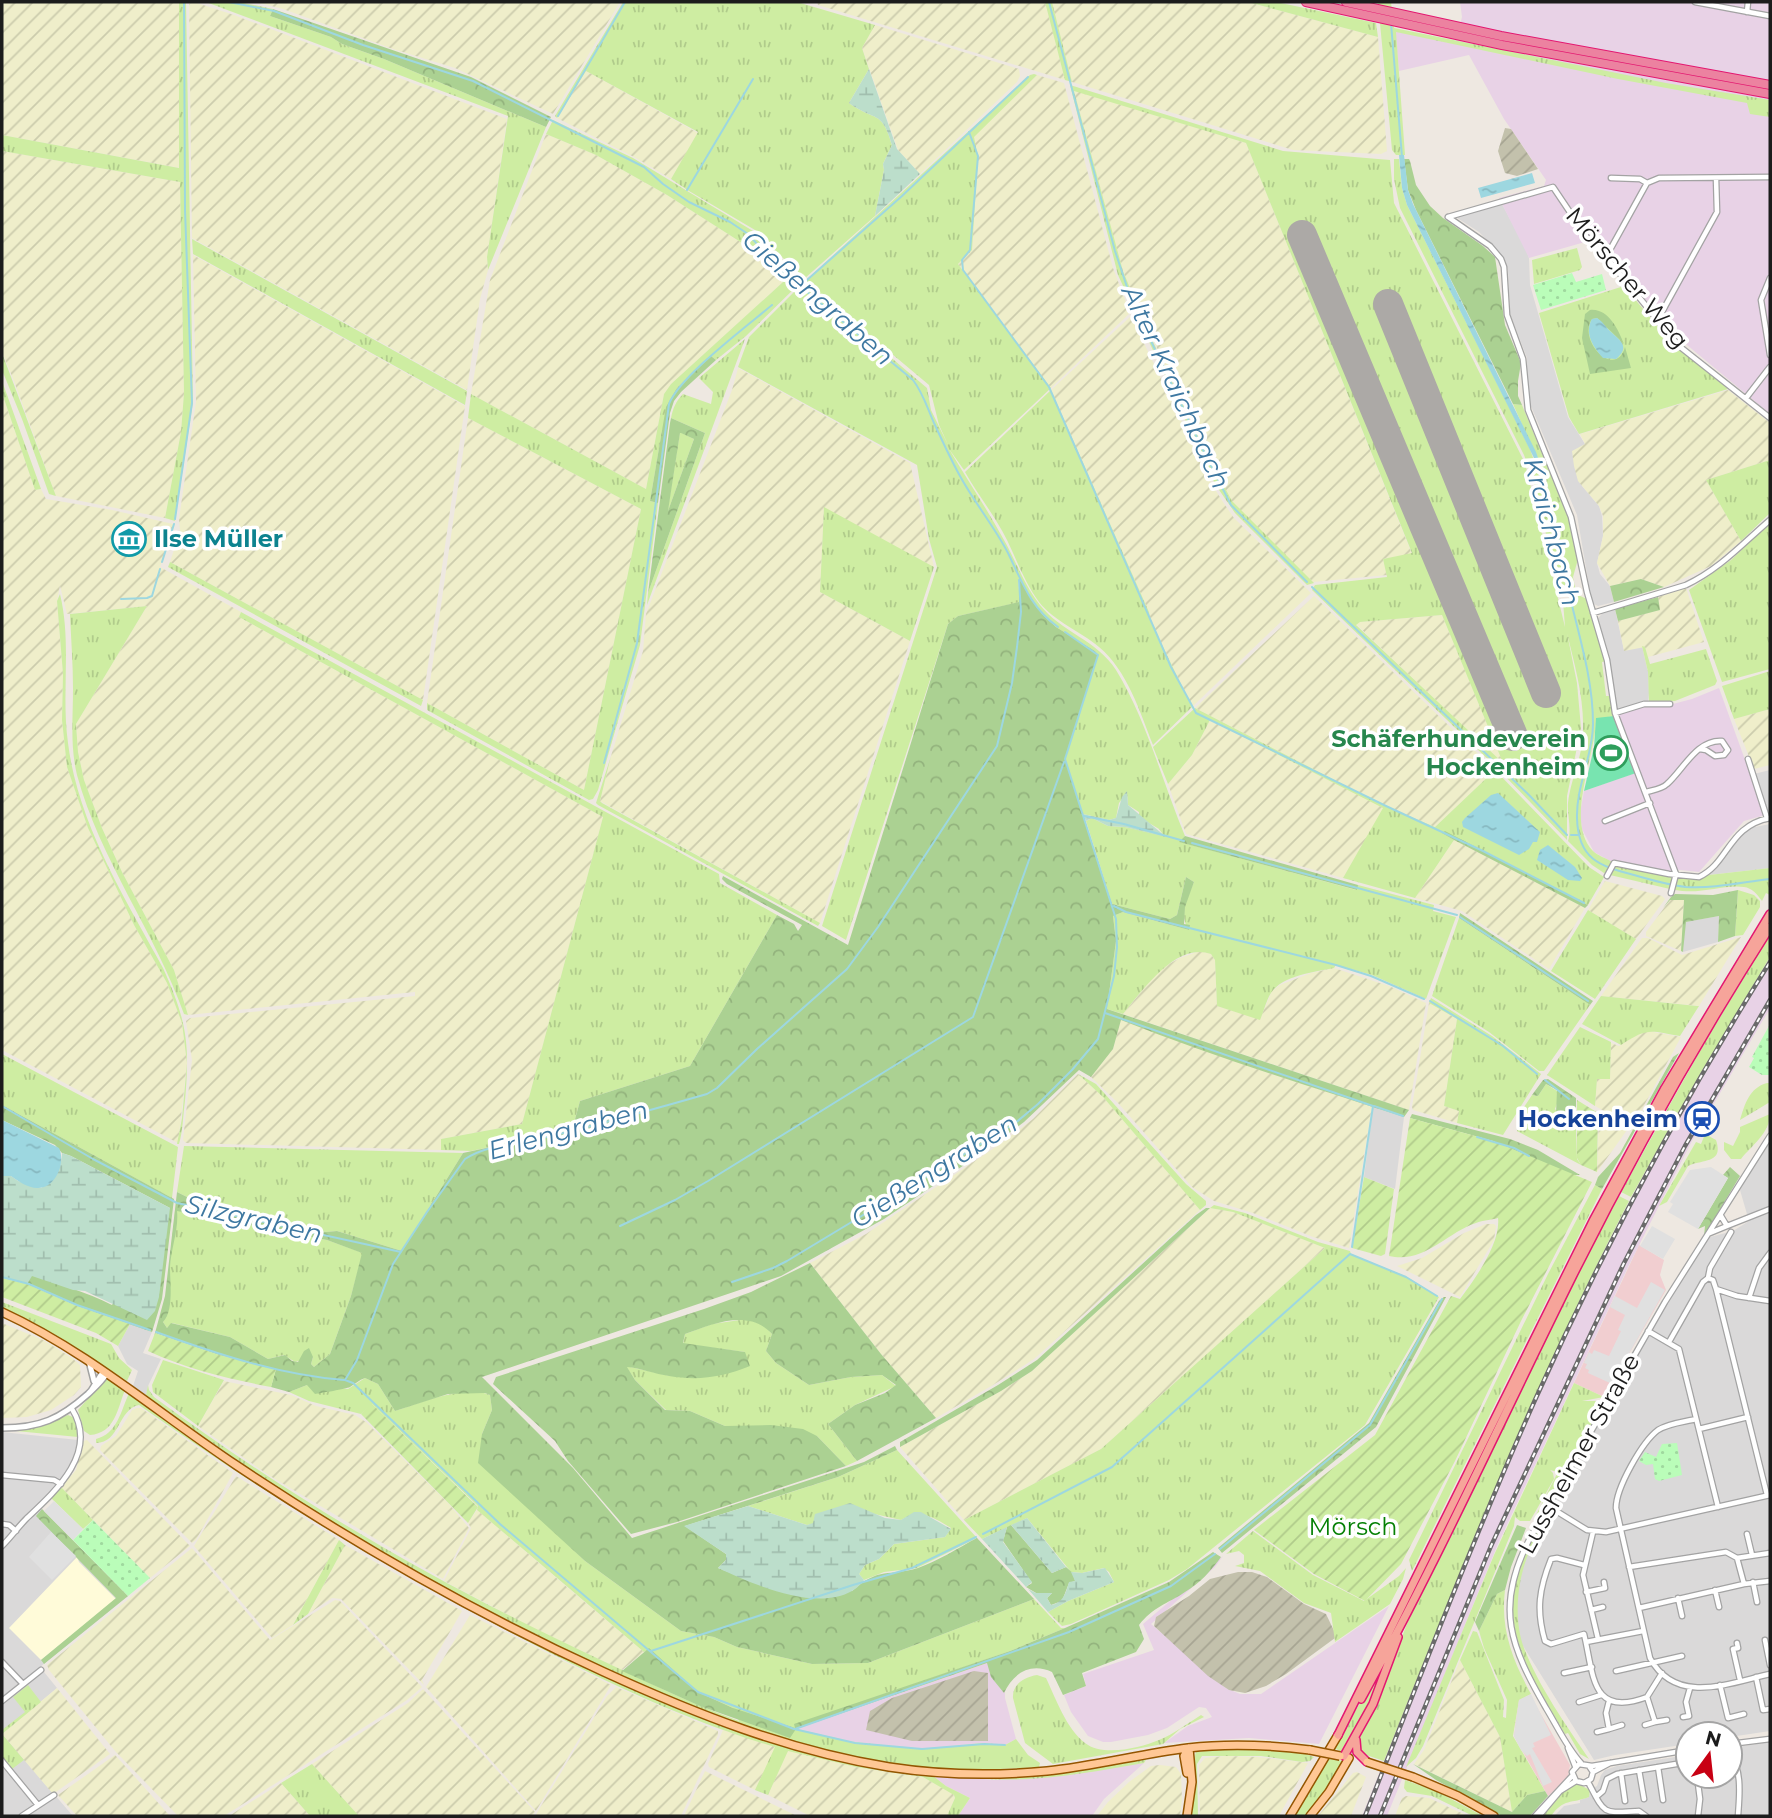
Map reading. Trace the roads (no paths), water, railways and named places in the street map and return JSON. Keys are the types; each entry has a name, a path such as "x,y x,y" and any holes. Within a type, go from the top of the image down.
{"highway":[{"path":"1306,2 1770,85"},
{"path":"1346,2 1369,12"},
{"path":"1398,18 1502,45 1770,94"},
{"path":"1338,1735 1603,1200 1688,1048 1770,914"},
{"path":"1338,1735 1362,1698 1412,1602 1604,1215 1682,1073 1770,927"},
{"path":"1344,1757 1382,1683 1412,1602"},
{"path":"1358,1732 1355,1746 1367,1762"}],"main road":[{"path":"2,1312 55,1339 299,1506 415,1576 587,1664 737,1728 844,1758 941,1773 1049,1771 1189,1748 1255,1746 1310,1750 1367,1762 1413,1777 1458,1796 1494,1816"},
{"path":"1290,1816 1338,1735"},
{"path":"1189,1748 1184,1756 1191,1791"},
{"path":"1187,1816 1191,1791 1189,1748"},
{"path":"1160,1752 1173,1755 1186,1766"},
{"path":"1310,1816 1329,1792 1344,1757"}],"street":[{"path":"1695,2 1770,16"},
{"path":"1747,12 1748,2"},
{"path":"1606,257 1647,183 1659,178 1770,177"},
{"path":"1611,178 1640,179 1647,183"},
{"path":"1657,321 1717,212 1716,178"},
{"name":"Mörscher Weg","path":"1593,613 1571,517 1528,410 1523,359 1507,314 1504,267 1490,246 1448,216 1553,187 1588,239 1679,346 1770,418"},
{"path":"1770,278 1761,300 1770,355"},
{"path":"1745,398 1770,367"},
{"path":"1672,891 1676,877 1615,713 1607,660 1593,613 1686,585 1700,578 1732,556 1770,520"},
{"path":"1615,713 1644,704 1670,704"},
{"path":"1646,792 1665,787 1682,765 1700,749 1714,740 1722,741 1728,750 1724,755 1715,756 1700,749"},
{"path":"1609,871 1614,863 1619,863 1676,877 1703,875 1739,832 1769,818 1748,760"},
{"path":"1605,821 1650,803"},
{"name":"Lussheimer Straße","path":"1581,1763 1567,1744 1524,1669 1514,1645 1509,1620 1511,1591 1517,1565 1648,1331 1770,1136"},
{"path":"1709,1233 1770,1209"},
{"path":"1721,1215 1736,1222"},
{"path":"1721,1215 1727,1226"},
{"path":"1669,1343 1703,1282 1708,1278 1710,1268 1731,1231"},
{"path":"1749,1298 1759,1268 1770,1253"},
{"path":"1547,1508 1593,1532 1606,1532 1769,1495 1716,1289 1713,1280 1708,1278"},
{"path":"1716,1289 1770,1301"},
{"path":"1648,1331 1679,1349 1718,1507"},
{"path":"89,1361 94,1383"},
{"path":"2,1428 38,1424 72,1409 101,1375 107,1373"},
{"path":"90,1391 94,1390 107,1373"},
{"path":"2,1546 73,1468 81,1437 80,1423 72,1409"},
{"path":"1699,1429 1748,1418"},
{"path":"1696,1419 1666,1426 1650,1438 1616,1495 1616,1508 1643,1631 1653,1663 1662,1673 1690,1688 1698,1689 1770,1674"},
{"path":"2,1475 54,1480 61,1484"},
{"path":"2,1524 9,1525 16,1531"},
{"path":"1593,1532 1583,1575 1598,1639"},
{"path":"1747,1534 1752,1555"},
{"path":"1629,1567 1726,1552 1737,1558 1770,1553"},
{"path":"1584,1565 1552,1558 1538,1608 1546,1643 1584,1634 1601,1695 1616,1703 1647,1696 1662,1673"},
{"path":"1737,1558 1744,1584"},
{"path":"1639,1608 1753,1582 1770,1581"},
{"path":"1586,1592 1605,1588 1604,1582"},
{"path":"1753,1582 1757,1602"},
{"path":"1715,1590 1719,1607"},
{"path":"1678,1598 1682,1616"},
{"path":"1591,1610 1603,1607"},
{"path":"1586,1642 1643,1631"},
{"path":"1765,1640 1770,1665"},
{"path":"1737,1643 1738,1648 1733,1649 1741,1680"},
{"path":"1616,1671 1682,1656"},
{"path":"2,1662 23,1684"},
{"path":"1564,1673 1592,1667"},
{"path":"2,1701 41,1670"},
{"path":"1756,1677 1763,1710 1770,1709"},
{"path":"1720,1685 1728,1718 1744,1714"},
{"path":"1683,1717 1689,1716 1686,1702 1690,1688"},
{"path":"1579,1702 1601,1695"},
{"path":"1647,1696 1655,1722"},
{"path":"1609,1701 1606,1713 1609,1729"},
{"path":"1644,1725 1667,1720"},
{"path":"1597,1732 1622,1725"},
{"path":"1744,1742 1770,1738"},
{"name":"Lussheimer Straße","path":"1567,1744 1575,1766"},
{"path":"1537,1816 1573,1775 1575,1766 1581,1763 1589,1766 1674,1752"},
{"path":"1588,1782 1593,1772 1614,1761"},
{"path":"2,1763 38,1805"},
{"path":"1596,1797 1603,1791 1607,1779 1621,1773 1674,1764"},
{"path":"1589,1766 1593,1772"},
{"path":"1658,1767 1663,1800"},
{"path":"1639,1770 1644,1798"},
{"path":"1621,1773 1625,1801"},
{"path":"1573,1775 1576,1781"},
{"path":"1537,1816 1560,1791 1576,1781 1588,1782"},
{"path":"1588,1782 1605,1810 1610,1813 1639,1811 1646,1816"},
{"path":"1698,1816 1699,1790"},
{"path":"1738,1816 1741,1802 1739,1790"},
{"path":"22,1816 54,1795"}],"water":[{"path":"1399,155 1404,155 1408,190 1413,204 1536,452 1546,481 1572,593 1568,594 1534,458 1407,205 1402,188"},
{"path":"1532,173 1535,183 1481,198 1478,188"},
{"path":"1597,318 1622,344 1623,351 1616,359 1603,358 1593,345 1589,329 1592,319"},
{"path":"1498,793 1540,832 1537,842 1533,842 1529,849 1519,855 1463,827 1465,818 1491,795"},
{"path":"1548,845 1575,867 1582,878 1580,881 1568,880 1537,860 1540,850"},
{"path":"2,1120 59,1148 60,1167 58,1174 49,1184 34,1188 11,1176 2,1176"}],"waterway":[{"path":"175,519 192,403 185,210 184,2"},
{"name":"Gießengraben","path":"229,2 274,11 363,45 473,81 644,167 689,202 748,234 782,271 913,380 956,469 1002,543 1028,594 1041,612 1058,627"},
{"path":"558,116 625,2"},
{"name":"Alter Kraichbach","path":"1049,2 1115,251 1131,299 1231,505 1307,582"},
{"name":"Kraichbach","path":"1391,23 1402,157"},
{"path":"807,280 902,196 1028,77"},
{"path":"687,190 753,79"},
{"path":"969,132 978,156 970,250 962,260 963,270 1049,387 1171,667 1196,713 1483,851 1584,903"},
{"path":"604,763 637,643 669,404 700,366 772,305"},
{"path":"162,562 174,524"},
{"path":"121,599 152,596 160,569"},
{"name":"Erlengraben","path":"1005,1745 922,1749 855,1743 794,1729 698,1692 500,1524 353,1383 345,1380 357,1360 393,1264 465,1159 491,1148 581,1129 707,1094 717,1088 847,969 878,927 997,746 1012,683 1017,647 1021,612 1019,580"},
{"name":"Alter Kraichbach","path":"1312,587 1529,795 1567,835"},
{"name":"Kraichbach","path":"1569,593 1591,691 1592,736 1577,806 1578,832 1586,852 1610,868 1679,886 1707,887 1770,879"},
{"name":"Gießengraben","path":"732,1282 787,1261 1014,1124 1072,1070 1098,1039 1114,976 1116,919 1065,759 1098,655 1065,632"},
{"path":"620,1226 708,1181 973,1017 1064,762"},
{"path":"1084,816 1184,841"},
{"name":"Alter Kraichbach","path":"1571,835 1578,835"},
{"path":"1192,843 1457,915"},
{"path":"1114,906 1126,912 1336,965 1371,976 1424,999"},
{"path":"1460,917 1588,1001"},
{"path":"1430,1001 1503,1046 1537,1074"},
{"path":"1105,1013 1373,1106 1352,1247"},
{"path":"1545,1080 1569,1099"},
{"name":"Silzgraben","path":"2,1106 93,1159 177,1203 401,1252"},
{"path":"1374,1106 1403,1116"},
{"path":"1477,1137 1514,1148 1529,1156"},
{"path":"983,1534 1112,1467 1350,1254 1406,1277 1437,1296"},
{"path":"2,1277 29,1284 77,1305 150,1330"},
{"path":"1220,1549 1370,1425 1442,1299"},
{"path":"156,1332 225,1356 296,1373 344,1380"},
{"path":"651,1651 912,1568 976,1537"},
{"path":"795,1729 1069,1632 1171,1586 1215,1554"}],"railway":[{"path":"1365,1816 1490,1503 1561,1344 1616,1232 1675,1122 1770,962"},
{"path":"1380,1816 1491,1546 1624,1263 1685,1146 1770,1000"}],"place":[{"name":"Ilse Müller","path":"129,539"},
{"name":"Schäferhundeverein Hockenheim","path":"1611,753"},
{"name":"Hockenheim","path":"1702,1119"}],"park label":[{"name":"Mörsch","path":"1353,1527"}]}
